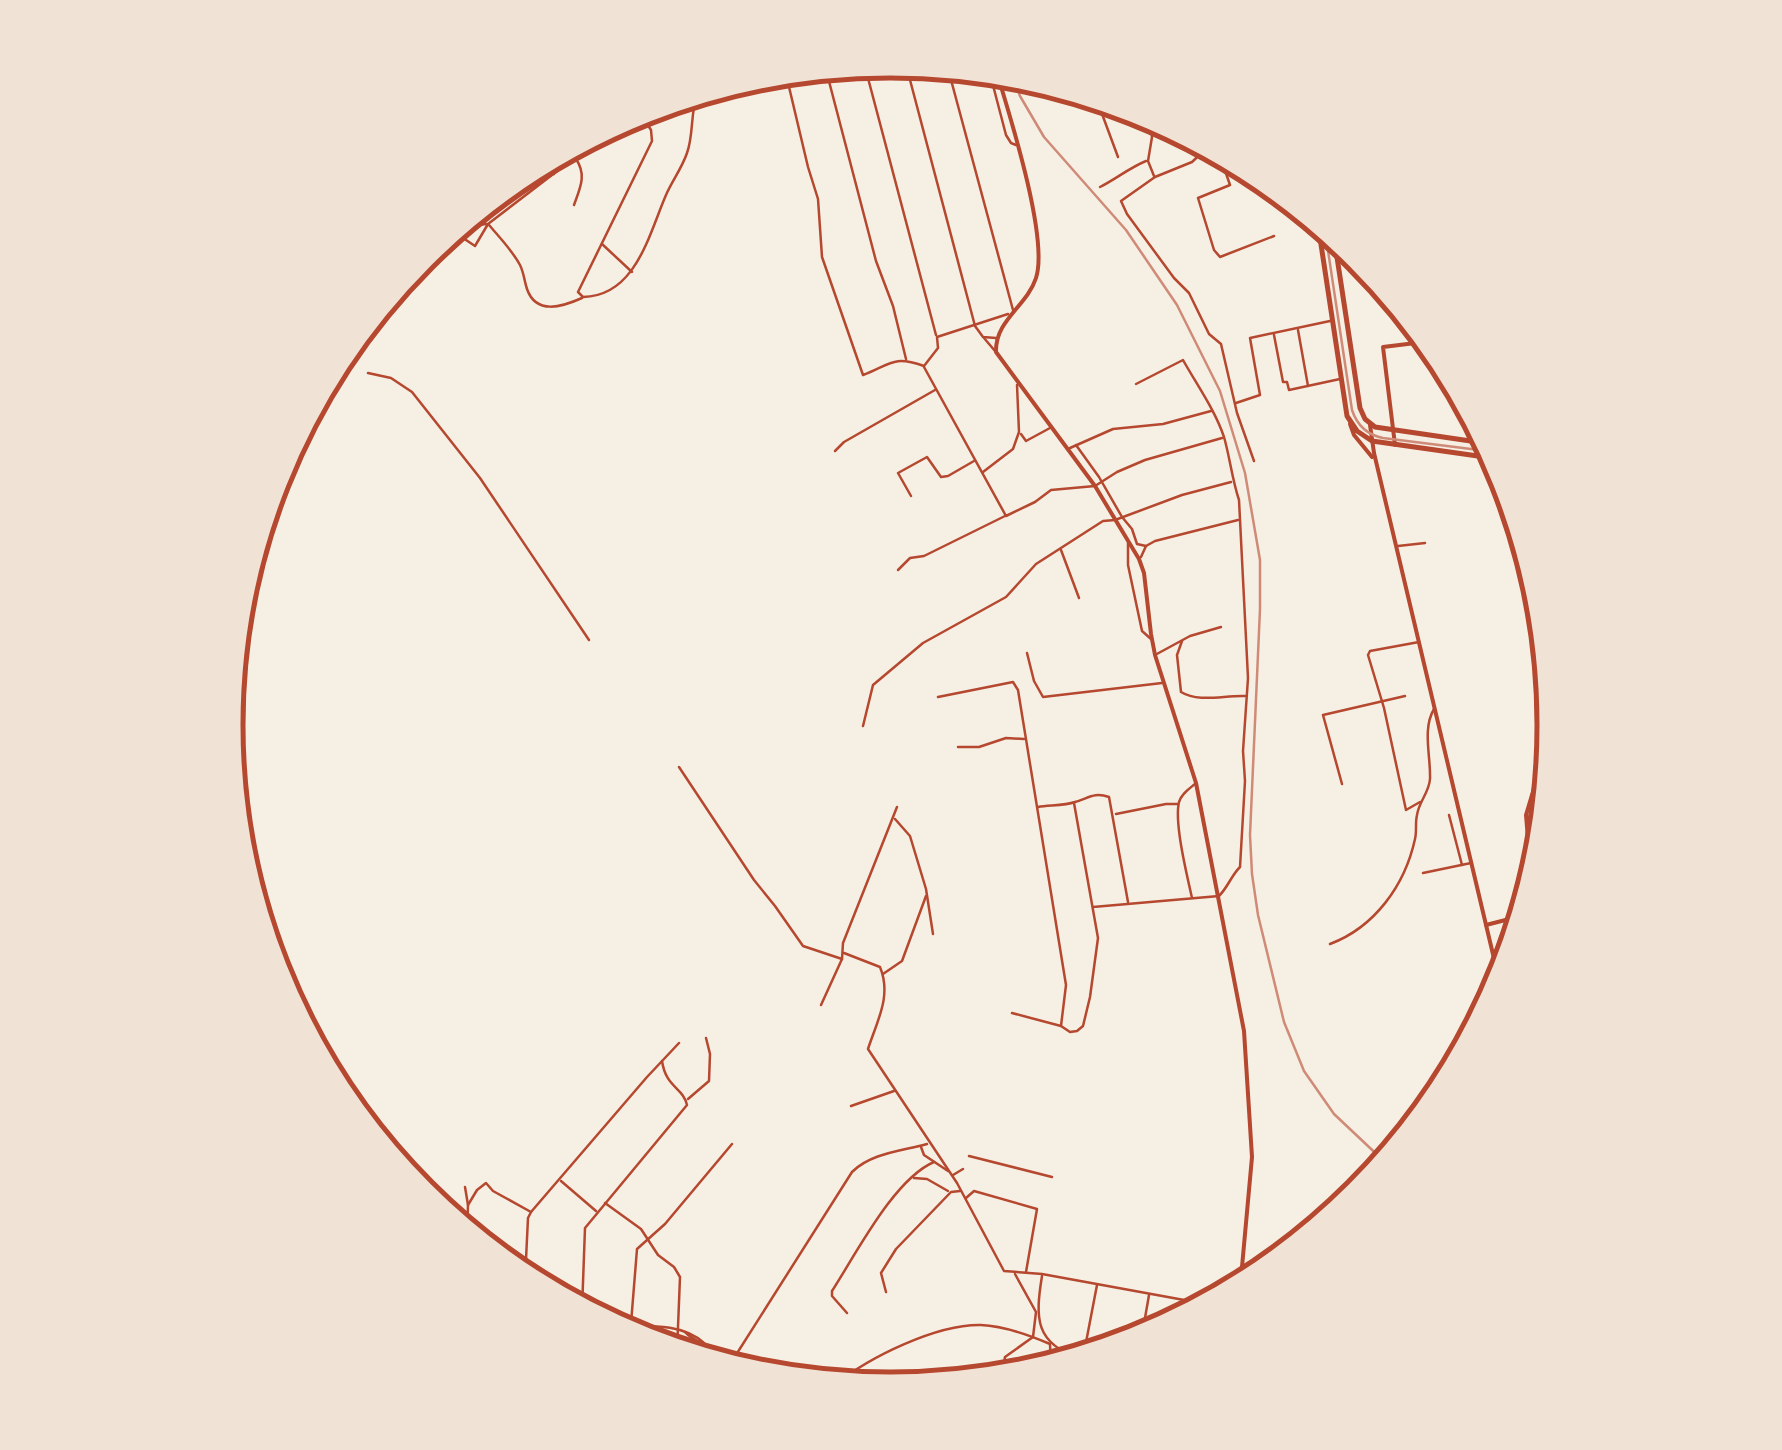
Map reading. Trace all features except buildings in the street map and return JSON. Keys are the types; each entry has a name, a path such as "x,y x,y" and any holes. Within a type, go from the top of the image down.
{"main road":[{"path":"1320,240 1348,416 1357,431 1372,441 1480,456"},
{"path":"1336,255 1360,408 1368,422 1394,432 1473,442"}],"street":[{"path":"910,78 974,326 1095,486 1144,573 1152,640 1196,783 1244,1032 1251,1170 1242,1269"},
{"path":"868,79 937,336 938,348 924,366"},
{"path":"830,81 906,360"},
{"path":"950,81 1014,312"},
{"path":"789,86 818,199 822,257 864,375 888,362 906,360 924,366 1006,516"},
{"path":"996,352 996,338 1037,276 1038,250 1034,212 997,87"},
{"path":"488,224 516,259 532,301 540,306 561,306 622,283 632,272 688,153 695,108"},
{"path":"1102,113 1118,157"},
{"path":"583,297 578,292 652,141 647,126"},
{"path":"1151,132 1148,161 1155,177"},
{"path":"1199,156 1155,177 1123,198 1122,204 1189,293 1209,334 1219,340 1254,461"},
{"path":"574,205 583,177 576,159"},
{"path":"1100,187 1148,161"},
{"path":"464,238 475,246 488,224 564,166"},
{"path":"1225,170 1230,185 1198,198 1214,250 1220,257 1274,236"},
{"path":"480,225 488,224"},
{"path":"601,242 632,272"},
{"path":"937,336 1014,312"},
{"path":"1236,403 1260,395 1250,338 1332,320"},
{"path":"1298,328 1308,386"},
{"path":"1274,334 1283,382 1287,382 1289,390 1341,379"},
{"path":"982,337 996,338"},
{"path":"1377,466 1382,448 1395,445 1384,347 1413,343"},
{"path":"1093,907 1219,896 1240,867 1247,696 1239,500 1224,437 1182,360 1136,384"},
{"path":"368,374 391,378 412,392 480,478 589,640"},
{"path":"982,472 1013,449 1019,431 1017,383"},
{"path":"835,452 844,442 936,390"},
{"path":"1068,448 1113,429 1163,424 1212,410"},
{"path":"1348,416 1354,435 1370,451 1377,466"},
{"path":"1368,422 1494,959"},
{"path":"1019,431 1026,442 1052,428"},
{"path":"898,570 910,558 924,556 1036,502 1051,490 1095,486 1145,460 1224,437"},
{"path":"1076,445 1132,529 1137,544 1146,546"},
{"path":"911,496 898,474 927,457 942,477 976,460"},
{"path":"864,726 873,685 923,643 1006,597 1036,564 1060,548 1103,522 1232,481"},
{"path":"1139,559 1146,546 1155,541 1239,520"},
{"path":"1128,541 1128,565 1142,631 1152,640"},
{"path":"1396,546 1424,544"},
{"path":"1060,548 1078,598"},
{"path":"1156,655 1221,627"},
{"path":"1182,641 1177,655 1181,692 1204,698 1247,696"},
{"path":"1406,810 1369,652 1419,642"},
{"path":"1165,651 1177,655"},
{"path":"1027,653 1043,697 1163,683"},
{"path":"938,698 1013,682 1018,690 1066,985 1061,1026"},
{"path":"1342,784 1324,715 1405,696"},
{"path":"1330,944 1351,934 1387,903 1413,845 1417,814 1429,787 1428,728 1435,708"},
{"path":"958,747 978,747 1006,738 1027,740"},
{"path":"679,768 802,946 842,958"},
{"path":"1192,898 1178,804 1196,783"},
{"path":"1528,839 1526,816 1535,784"},
{"path":"1038,806 1074,803 1086,796 1105,794 1111,801 1128,904"},
{"path":"1402,815 1422,801"},
{"path":"1012,1013 1070,1032 1084,1026 1098,938 1074,803"},
{"path":"1113,814 1178,804"},
{"path":"821,1005 897,807"},
{"path":"1449,815 1462,865"},
{"path":"893,817 910,836 933,934"},
{"path":"1423,873 1471,863"},
{"path":"883,974 902,962 926,895"},
{"path":"1486,924 1508,919"},
{"path":"844,952 880,967 886,985 883,1010 868,1049 962,1191 1004,1271 1042,1274 1185,1302"},
{"path":"686,1100 709,1081 706,1038"},
{"path":"526,1259 531,1212 679,1043"},
{"path":"582,1294 584,1233 588,1223 687,1105 664,1074 662,1061"},
{"path":"850,1106 895,1090"},
{"path":"737,1353 852,1172 874,1158 929,1143"},
{"path":"631,1317 635,1253 666,1224 732,1144"},
{"path":"920,1146 924,1155 951,1174"},
{"path":"969,1156 1052,1178"},
{"path":"848,1314 832,1291 904,1184 934,1162"},
{"path":"951,1174 963,1169"},
{"path":"913,1178 927,1179 951,1192 962,1191"},
{"path":"560,1180 598,1212"},
{"path":"468,1205 476,1190 486,1183 531,1212"},
{"path":"465,1187 468,1215"},
{"path":"886,1292 880,1273 896,1248 951,1192"},
{"path":"966,1198 974,1192 1037,1209 1025,1274"},
{"path":"605,1203 641,1229 658,1255 680,1277 680,1337"},
{"path":"1014,1273 1036,1312 1050,1352"},
{"path":"1004,1362 1005,1357 1032,1336 1042,1274"},
{"path":"1085,1342 1097,1284"},
{"path":"1144,1321 1149,1294"},
{"path":"857,1371 890,1351 939,1332 986,1325 1032,1336 1059,1350"},
{"path":"658,1329 681,1330 710,1346"}],"tram line":[{"path":"1327,247 1352,410 1360,425 1383,438 1477,450"}],"railway":[{"path":"1018,90 1044,137 1126,230 1177,305 1220,391 1245,473 1260,560 1250,835 1258,915 1284,1022 1304,1071 1334,1114 1376,1154"}]}
